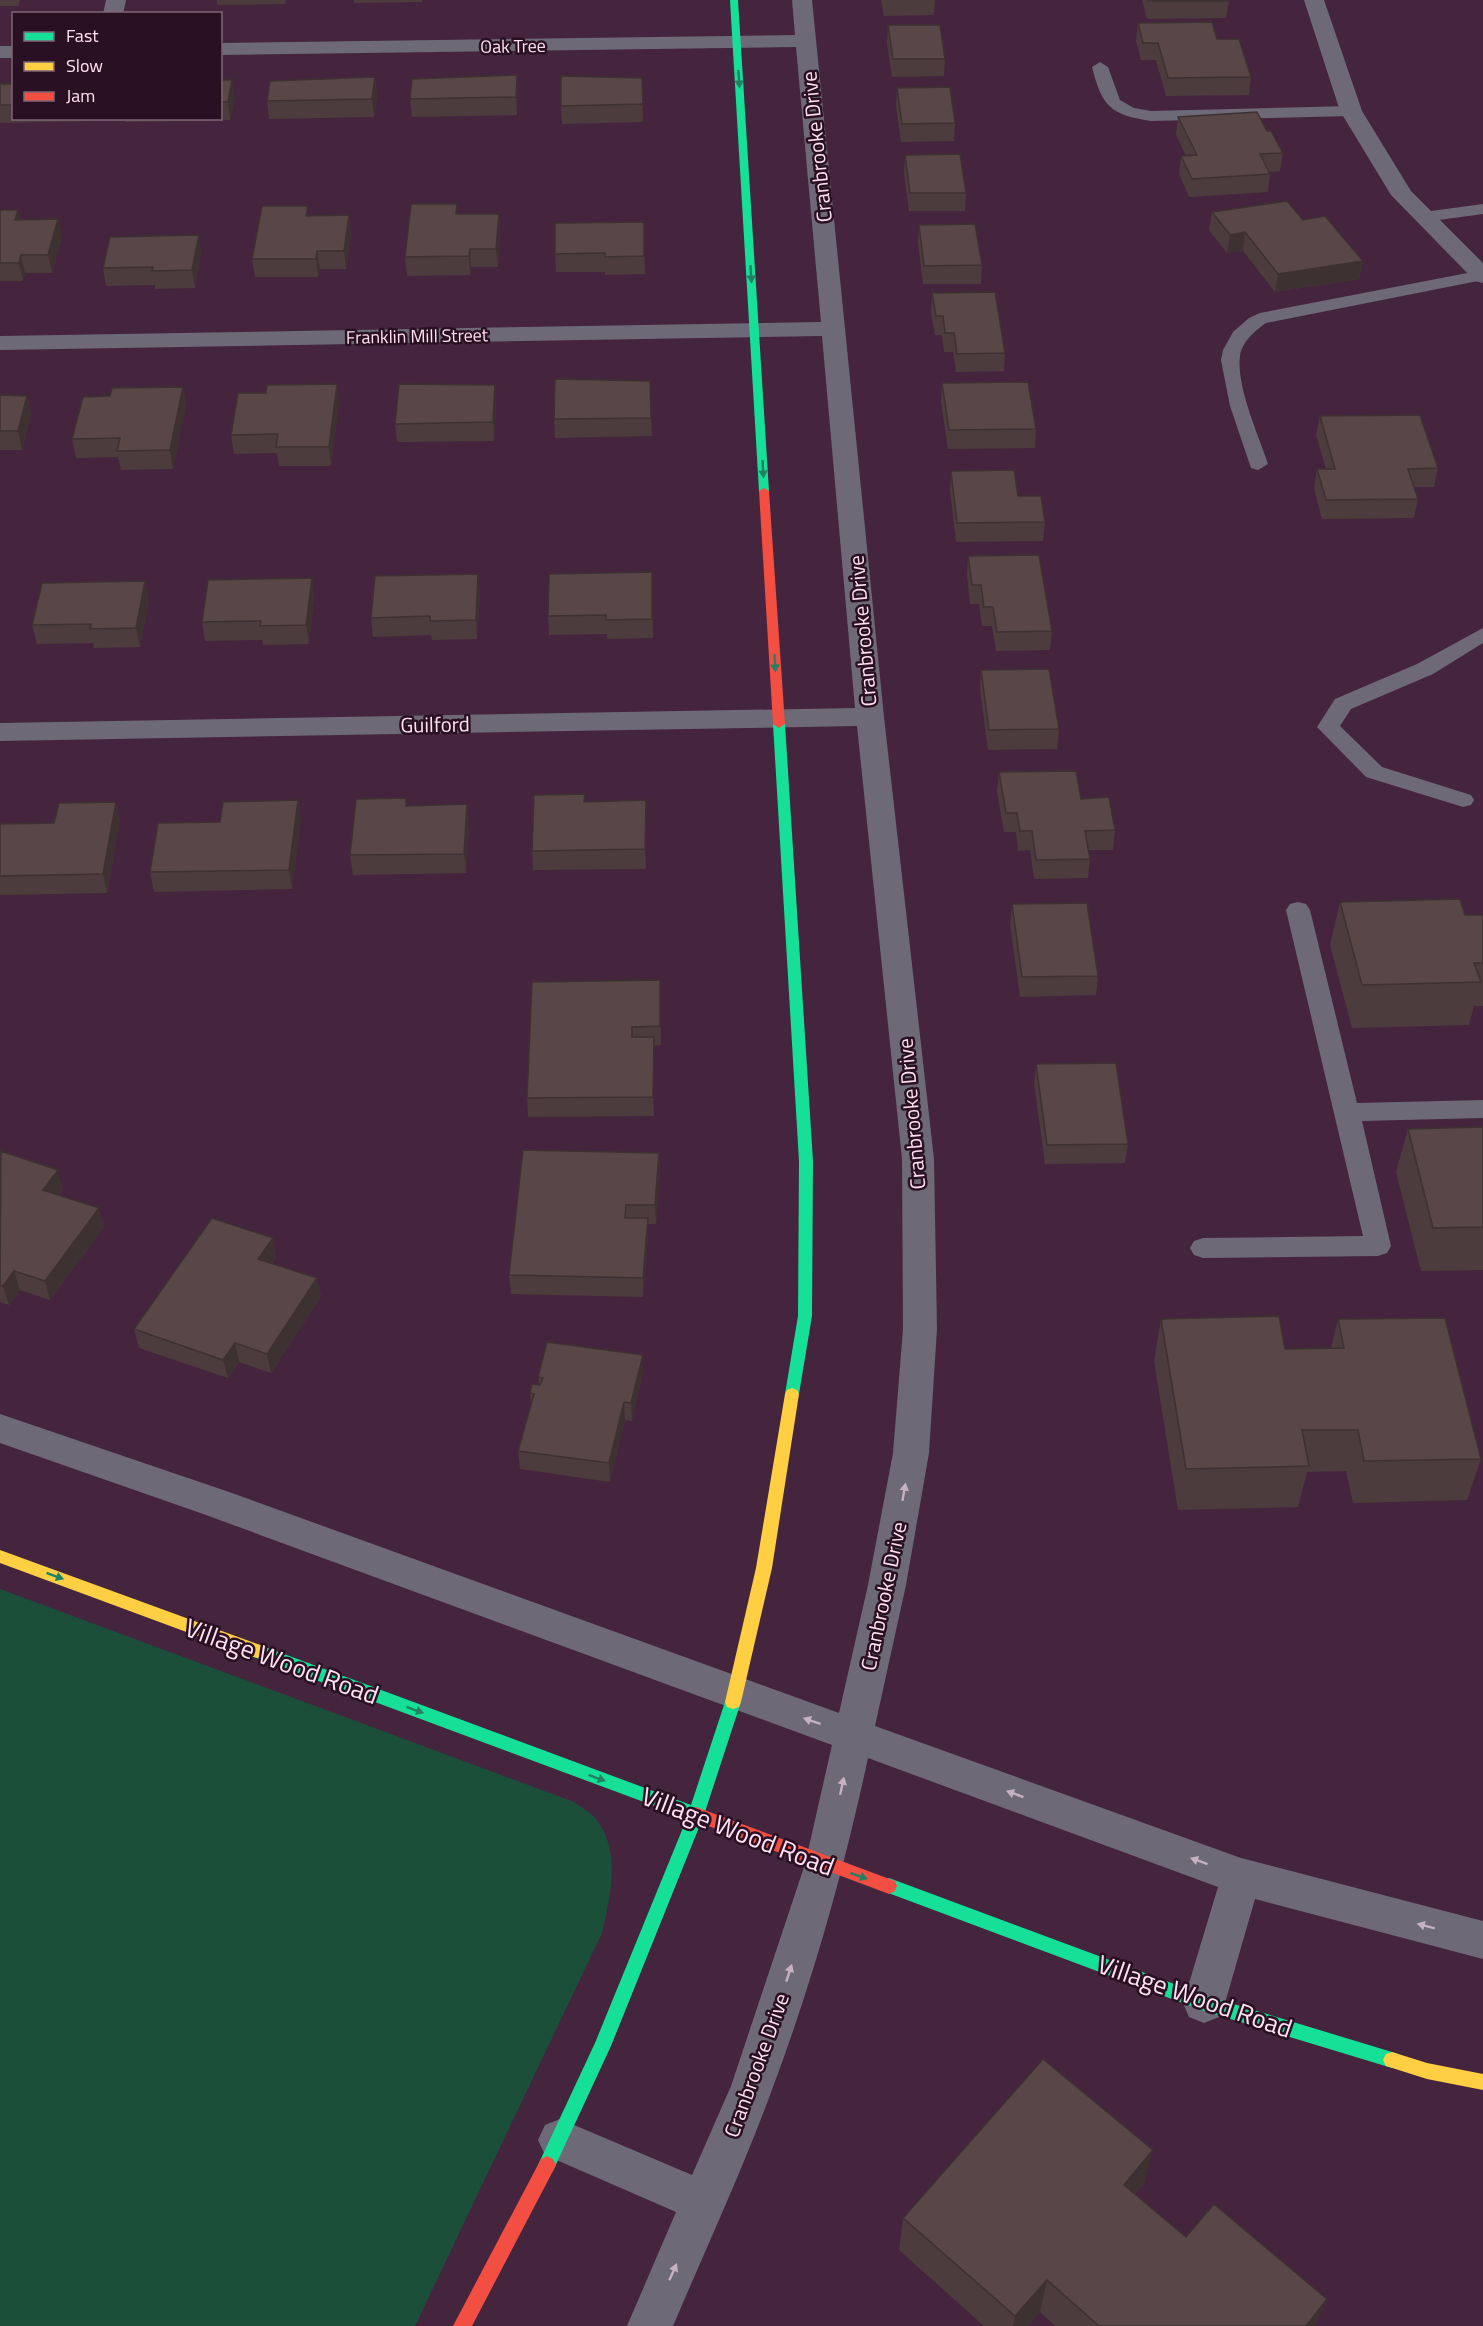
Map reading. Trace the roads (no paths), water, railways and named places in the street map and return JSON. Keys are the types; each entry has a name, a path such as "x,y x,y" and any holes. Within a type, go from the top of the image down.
{"street":[{"path":"462,2326 560,2140 602,2046 696,1815 736,1694 764,1568 805,1316 806,1161 734,0"},
{"name":"Cranbrooke Drive","path":"650,2326 752,2087 825,1864 887,1585 911,1453 920,1329 918,1159 870,717 802,0"},
{"path":"1314,0 1351,111 1402,195 1482,275"},
{"name":"Oak Tree","path":"222,50 806,41"},
{"name":"Franklin Mill Street","path":"0,343 834,329"},
{"name":"Guilford","path":"0,732 870,717"},
{"path":"0,1428 219,1504 1241,1876 1483,1940"},
{"name":"Village Wood Road","path":"0,1556 825,1864 1204,2002 1427,2071 1483,2082"},
{"path":"1204,2002 1241,1876"},
{"path":"560,2140 704,2202"}],"lane":[{"path":"1100,67 1107,96 1114,106 1128,113 1151,116 1351,111"},
{"path":"1424,217 1483,209"},
{"path":"1258,464 1233,382 1231,352 1244,329 1260,319 1482,275"},
{"path":"1463,800 1374,772 1328,727 1343,704 1425,669 1483,634"},
{"path":"1203,1248 1378,1246 1298,910"},
{"path":"1347,1112 1483,1109"}]}
